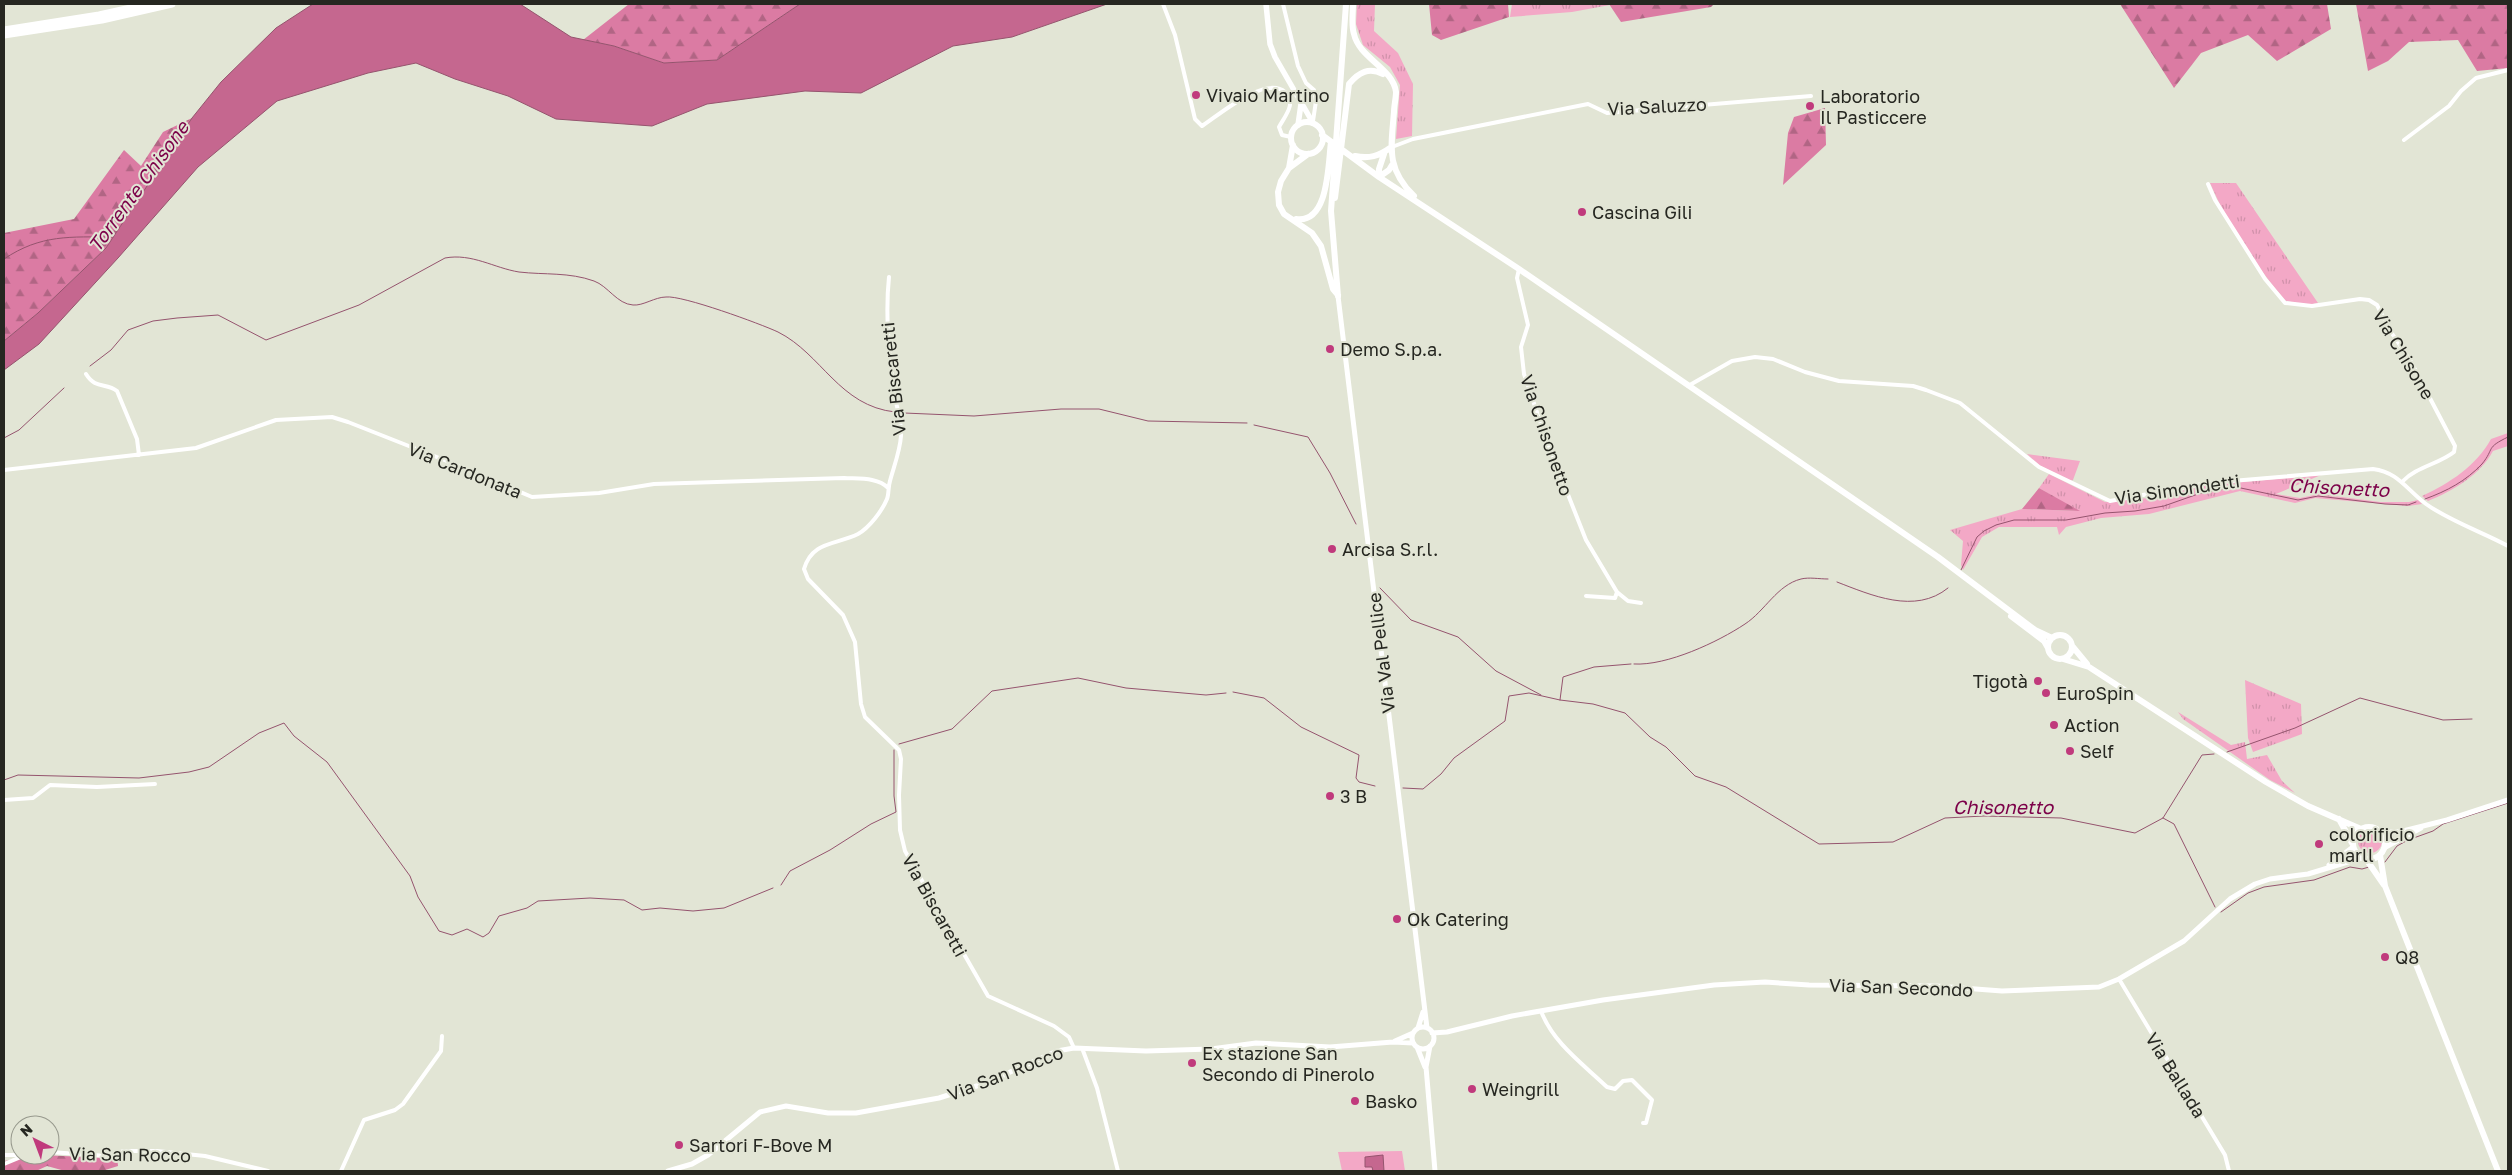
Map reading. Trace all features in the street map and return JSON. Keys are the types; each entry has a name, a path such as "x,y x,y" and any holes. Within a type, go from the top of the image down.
{"highway":[{"path":"4,30 99,16 149,4"},
{"path":"4,35 102,20 172,4"}],"main road":[{"path":"1266,4 1270,44 1301,104 1322,135 1336,141 1380,177 1519,269 1921,547 2035,630 2052,638 2063,636 2072,643 2078,655 2089,667 2266,782 2308,806 2361,829 2374,828 2381,833 2384,848 2380,855 2385,886 2498,1171"},
{"path":"1338,296 1331,211 1346,4"},
{"path":"1353,4 1353,34 1357,42 1388,76 1396,92 1390,148 1392,165 1401,182 1413,195 1439,215"},
{"path":"1336,141 1349,84 1360,73 1368,70 1376,70 1388,76"},
{"path":"1301,104 1298,125 1292,141 1289,168 1278,192 1279,205 1284,214 1312,233 1321,246 1333,289 1338,296"},
{"path":"1298,125 1308,122 1313,123"},
{"path":"1318,150 1323,140 1322,135"},
{"path":"1292,141 1299,151 1308,154"},
{"path":"1289,168 1308,154 1336,141"},
{"path":"1380,177 1379,169 1384,154 1390,148"},
{"path":"1352,156 1365,158 1384,154"},
{"path":"1291,218 1301,220 1310,218 1318,210 1334,158"},
{"path":"1380,177 1392,165"},
{"path":"1921,547 2044,641 2054,658 2089,667"},
{"path":"2048,648 2052,638"},
{"path":"2063,659 2070,655 2072,643"},
{"path":"2338,818 2352,845 2385,886"},
{"path":"2352,845 2354,835 2361,829"},
{"path":"2364,858 2380,855"}],"street":[{"path":"1163,4 1175,35 1195,119 1202,126 1252,94 1272,87 1281,89 1287,94 1290,107 1279,128 1282,135 1292,141"},
{"path":"1283,4 1298,66 1306,83 1314,90 1316,101 1313,123"},
{"path":"2404,140 2448,106 2476,78 2508,70"},
{"name":"Via Saluzzo","path":"1390,148 1413,139 1588,104 1607,113 1811,96"},
{"name":"Via Chisone","path":"2208,184 2215,200 2265,279 2285,303 2312,306 2369,300 2377,305 2390,332 2410,360 2455,446 2454,452 2448,457 2408,475 2403,481"},
{"name":"Via Chisonetto","path":"1519,269 1516,278 1528,324 1521,347 1524,374 1546,439 1586,540 1617,592"},
{"name":"Via Biscaretti","path":"888,277 886,317 901,438 888,488 888,497 860,533 830,542 816,550 807,558 804,569 808,579 843,614 855,642 861,704 865,717 899,750 902,759 899,795 901,840 904,851 988,996 1054,1026 1069,1037 1074,1048"},
{"name":"Via Val Pellice","path":"1338,296 1427,1028"},
{"name":"Via Simondetti","path":"1688,386 1732,360 1755,357 1773,359 1805,372 1839,381 1914,386 1940,394 1966,407 2039,467 2110,501 2208,483 2373,469 2386,471 2403,481 2426,504 2508,546"},
{"path":"86,374 96,385 112,388 117,391 137,439 140,455"},
{"name":"Via Cardonata","path":"4,470 196,448 276,420 332,417 458,464 532,497 599,493 654,484 844,478 873,481 884,484 888,488"},
{"path":"1586,596 1615,598 1617,592 1628,601 1641,603"},
{"path":"4,800 32,798 50,785 96,787 155,784"},
{"path":"2381,833 2403,831 2508,800"},
{"path":"2384,848 2404,836 2438,821"},
{"path":"2325,869 2352,845"},
{"name":"Via San Secondo","path":"1447,1032 1541,1011 1714,985 1765,982 1809,985 1936,986 2002,991 2099,987 2119,979 2184,941 2230,900 2254,884 2325,869 2364,858"},
{"name":"Via Ballada","path":"2119,979 2225,1156 2229,1171"},
{"path":"1424,1009 1418,1028 1413,1033 1415,1045 1426,1067"},
{"path":"1541,1011 1547,1028 1566,1049 1607,1087 1615,1089 1623,1081 1632,1080 1643,1089 1652,1100 1646,1123 1643,1123"},
{"path":"1418,1028 1427,1028 1432,1033 1447,1032"},
{"path":"1415,1045 1424,1048 1447,1032"},
{"name":"Via San Rocco","path":"1393,1042 1413,1033"},
{"path":"1432,1033 1426,1067 1435,1171"},
{"path":"341,1171 364,1120 394,1110 403,1104 441,1051 442,1036"},
{"name":"Via San Rocco","path":"668,1171 692,1164 708,1155 760,1112 786,1106 828,1113 856,1113 939,1098 986,1083 1057,1051 1074,1048 1146,1051 1200,1050 1256,1043 1330,1048 1393,1042 1415,1045"},
{"path":"1082,1048 1097,1088 1118,1171"},
{"name":"Via San Rocco","path":"60,1153 107,1156 124,1151 157,1151 205,1156 268,1171"}],"green space":[{"path":"629,4 800,4 717,60 664,63 614,46 583,40"},
{"path":"1357,4 1375,4 1374,31 1398,53 1413,84 1412,136 1396,139 1400,85 1390,67 1363,45 1356,24"},
{"path":"1429,4 1508,4 1509,17 1441,40 1432,35"},
{"path":"1512,4 1610,5 1572,12 1510,17"},
{"path":"1609,4 1714,4 1711,7 1621,22"},
{"path":"2120,4 2327,4 2331,29 2277,61 2248,35 2201,53 2174,88"},
{"path":"2356,4 2508,4 2508,68 2477,71 2458,40 2409,42 2388,61 2368,71"},
{"path":"1825,108 1826,145 1783,185 1788,133 1794,117"},
{"path":"192,118 106,248 38,313 4,341 4,233 74,219 124,150 141,166 163,132"},
{"path":"2210,183 2236,183 2318,303 2308,305 2286,301 2244,245 2225,214"},
{"path":"2508,433 2508,446 2493,451 2481,468 2465,481 2428,501 2422,496 2461,473 2478,457 2491,439"},
{"path":"2027,454 2080,461 2073,480 2070,481 2039,465"},
{"path":"2049,474 2105,502 2148,498 2209,485 2321,475 2276,494 2300,498 2319,494 2380,502 2409,502 2418,500 2422,504 2408,506 2315,498 2295,503 2240,491 2149,514 2101,518 2066,527 2059,535 2057,527 1999,527 1982,537 1963,570 1961,565 1963,541 1950,530 2022,509 2078,511 2039,488"},
{"path":"2039,488 2080,511 2022,509"},
{"path":"2245,680 2301,704 2302,734 2253,752 2248,738"},
{"path":"2178,712 2231,745 2245,742 2247,759 2267,755 2282,781 2295,793 2270,780 2183,719"},
{"path":"2370,829 2379,832 2382,841 2379,850 2370,853 2361,850 2358,841 2361,832"},
{"path":"1402,1151 1405,1171 1342,1171 1338,1152"},
{"path":"117,1155 118,1166 102,1171 65,1171 47,1166 36,1171 4,1171 4,1161 10,1160 10,1165 60,1165 60,1156 107,1158"}],"shaded area":[{"path":"313,4 520,4 571,37 614,46 664,63 717,60 800,4 1107,4 1012,37 953,46 861,93 805,91 707,104 652,126 556,119 508,96 455,79 416,63 368,73 277,101 198,167 39,344 4,370 4,341 38,313 106,248 192,118 221,82 276,28"},
{"path":"1383,1155 1384,1171 1373,1171 1372,1167 1365,1167 1365,1157"}],"waterway":[{"name":"Torrente Chisone","path":"4,259 31,245 44,241 70,237 113,237"},
{"path":"90,366 111,350 128,330 153,321 218,315 266,340 359,305 445,258 455,257 474,259 519,272 585,278 599,283 627,304 637,305 662,297 675,298 688,300 739,317 778,332 793,342 845,390 859,400 876,408 895,412"},
{"path":"4,438 19,430 64,388"},
{"path":"904,413 974,416 1061,409 1099,409 1148,421 1247,423"},
{"path":"1254,425 1308,437 1330,473 1356,524"},
{"name":"Chisonetto","path":"2425,499 2448,489 2469,476 2482,464 2493,446 2508,437"},
{"name":"Chisonetto","path":"1961,570 1977,537 1996,525 2014,520 2066,520 2105,513 2135,511 2164,506 2198,494 2236,487 2298,500 2318,496 2385,504 2408,505 2416,502"},
{"name":"Chisonetto","path":"1634,664 1647,664 1692,652 1745,624 1778,592 1793,582 1804,578 1828,579"},
{"name":"Chisonetto","path":"1837,582 1878,597 1907,601 1922,600 1935,596 1948,588"},
{"path":"1380,588 1411,620 1458,637 1496,671 1541,695"},
{"name":"Chisonetto","path":"1560,700 1563,677 1594,667 1631,664"},
{"path":"899,744 952,729 992,691 1078,678 1126,688 1206,695 1226,693"},
{"path":"1233,692 1264,698 1301,727 1359,755 1356,778 1359,782 1375,786"},
{"name":"Chisonetto","path":"1403,788 1423,789 1441,774 1454,758 1505,721 1509,696 1529,693 1560,700 1593,704 1625,713 1650,737 1666,747 1695,776 1726,787 1819,844 1893,842 1945,818 1984,816 2061,818 2135,833 2163,818 2202,755 2214,754"},
{"name":"Chisonetto","path":"2227,752 2295,728 2360,698 2443,720 2472,719"},
{"path":"4,780 18,775 139,778 189,772 209,767 259,733 284,723 294,736 327,762 410,876 418,897 439,931 452,935 467,929 483,937 489,933 499,916 527,908 538,901 590,898 624,900 642,910 660,908 693,911 724,908 773,888"},
{"path":"781,885 790,871 830,850 871,824 896,812 894,750"},
{"path":"2385,862 2397,846 2408,840 2433,831 2443,824 2508,803"},
{"path":"2163,818 2174,824 2215,907"},
{"path":"2221,912 2248,893 2264,887 2314,880 2350,867 2362,869 2369,867"}],"place":[{"name":"Vivaio Martino","path":"1196,95"},
{"name":"Laboratorio Il Pasticcere","path":"1810,106"},
{"name":"Cascina Gili","path":"1582,212"},
{"name":"Demo S.p.a.","path":"1330,349"},
{"name":"Arcisa S.r.l.","path":"1332,549"},
{"name":"Tigotà","path":"2038,681"},
{"name":"EuroSpin","path":"2046,693"},
{"name":"Action","path":"2054,725"},
{"name":"Self","path":"2070,751"},
{"name":"3 B","path":"1330,796"},
{"name":"colorificio marll","path":"2319,844"},
{"name":"Ok Catering","path":"1397,919"},
{"name":"Q8","path":"2385,957"},
{"name":"Ex stazione San Secondo di Pinerolo","path":"1192,1063"},
{"name":"Weingrill","path":"1472,1089"},
{"name":"Basko","path":"1355,1101"},
{"name":"Sartori F-Bove M","path":"679,1145"}]}
